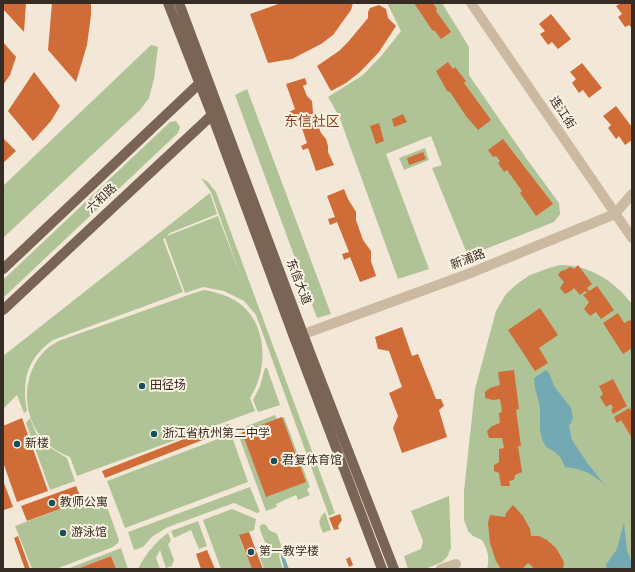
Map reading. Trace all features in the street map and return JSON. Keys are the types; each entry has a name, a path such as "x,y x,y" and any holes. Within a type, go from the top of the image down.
{"main road":[{"name":"东信大道","path":"168,3 203,80 218,106 394,569"},
{"name":"东信大道","path":"179,3 203,80 212,115 382,569"},
{"name":"六和路","path":"3,269 203,80"},
{"name":"六和路","path":"3,310 212,115 218,106"}],"street":[{"name":"连江街","path":"470,3 632,238"},
{"name":"新浦路","path":"304,334 468,274 615,214 632,194"},
{"path":"442,569 456,564"}],"green space":[{"path":"387,3 442,3 469,47 469,75 559,203 560,214 554,222 468,256 432,168 442,165 431,136 386,154 429,269 398,279 339,116 328,97 363,75 382,55 401,31"},
{"path":"151,45 158,47 154,79 149,98 140,110 3,238 3,186"},
{"path":"247,89 331,314 317,318 235,95"},
{"path":"176,121 180,127 178,133 3,298 3,280 170,122"},
{"path":"425,148 429,160 404,170 399,158"},
{"path":"201,178 208,182 216,192 335,513 329,516 256,315 244,301 224,291 203,287 185,293 165,238 163,239 183,292 53,340 37,355 28,371 25,390 27,411 24,413 17,395 3,409 3,356 210,193 217,214 170,233 167,236 218,216 240,274 211,192"},
{"path":"560,265 591,271 617,288 632,304 632,569 487,569 488,554 486,547 482,540 473,536 468,531 464,520 464,491 475,389 496,311 506,294 530,275"},
{"name":"田径场","path":"204,290 221,294 236,301 247,310 260,333 262,360 260,373 250,398 255,411 77,476 70,457 57,451 48,444 36,430 30,416 27,401 28,386 31,372 38,359 48,348 61,340"},
{"path":"265,368 267,368 280,405 258,412 253,400 260,386"},
{"name":"君复体育馆","path":"275,415 277,419 284,417 310,487 307,489 310,495 298,500 296,495 276,504 277,507 266,511 238,434 243,432 242,428"},
{"path":"30,418 36,433 46,445 67,458 75,481 50,490 26,423"},
{"path":"231,434 248,482 125,528 107,481"},
{"path":"250,487 260,512 257,513 234,503 168,527 153,536 143,547 134,550 128,532"},
{"name":"游泳馆","path":"95,496 98,503 105,501 119,540 118,543 113,547 56,569 32,569 15,526"},
{"path":"449,496 451,548 447,557 442,562 425,569 408,569 404,556 421,549 423,541 411,511"},
{"path":"232,509 256,519 254,530 239,536 252,569 221,569 203,520"},
{"path":"325,512 331,530 323,533 320,522"},
{"path":"198,521 207,546 199,549 191,530 174,538 171,531"},
{"path":"262,524 266,525 269,530 277,534 281,545 279,557 283,569 264,569 259,555 269,552 260,530 260,526"},
{"path":"168,533 171,541 168,544 174,560 172,566 166,568 160,550 156,558 160,569 138,569 151,549"},
{"path":"121,548 128,569 116,569 111,556 77,569 67,569"}],"water":[{"path":"546,370 549,373 554,386 571,408 573,418 569,426 572,440 588,464 605,485 586,472 565,467 561,458 555,452 546,447 542,439 540,429 540,407 534,378"},
{"path":"624,523 627,551 632,563 632,569 607,569 606,565 617,549"},
{"path":"281,548 289,569 284,568 281,557"}],"building":[{"path":"3,3 26,3 24,32 3,9"},
{"path":"52,3 91,3 87,45 76,82 48,50"},
{"path":"281,3 353,3 351,10 333,35 321,44 292,59 268,63 250,14"},
{"path":"414,3 433,3 437,9 436,11 451,32 441,39 435,31 432,30"},
{"path":"621,3 632,3 632,28 629,25 625,27 618,17 622,14 616,6"},
{"path":"379,5 386,9 388,18 396,26 379,52 360,72 346,83 331,91 317,66 339,51 368,18 370,8"},
{"path":"551,14 571,39 558,49 552,42 548,45 540,34 545,31 539,24"},
{"path":"3,42 16,57 10,75 3,85"},
{"path":"448,62 453,69 455,67 466,81 464,83 491,120 478,130 466,116 450,92 447,91 436,71"},
{"path":"582,63 602,88 589,98 583,90 579,93 572,83 576,79 570,72"},
{"path":"34,72 60,106 51,121 33,141 8,111"},
{"path":"305,78 307,84 303,86 307,96 312,101 313,112 321,133 326,139 328,152 334,165 316,171 308,148 303,150 301,146 307,143 297,114 290,117 289,112 295,109 286,84"},
{"path":"616,106 632,127 632,140 625,145 619,136 616,139 608,128 611,125 603,116"},
{"path":"403,114 407,122 394,127 392,119"},
{"path":"379,123 384,141 376,144 370,126"},
{"path":"3,138 16,151 3,163"},
{"path":"503,139 553,204 536,216 520,193 522,191 507,170 504,172 498,163 500,161 496,156 493,157 488,150"},
{"path":"423,152 426,159 409,165 407,158"},
{"path":"344,189 356,212 356,220 363,240 371,251 371,261 376,276 360,282 350,257 344,260 342,254 349,252 337,222 330,225 328,219 335,217 327,196"},
{"path":"578,265 592,284 587,288 589,291 597,286 614,310 601,319 596,312 590,316 584,309 589,302 583,295 587,293 585,291 580,295 574,288 565,294 560,288 564,282 558,275 561,271 570,267 574,269"},
{"path":"540,308 558,335 539,348 548,363 535,371 508,330"},
{"path":"618,313 624,323 630,320 632,322 632,348 623,354 603,323"},
{"path":"402,327 412,356 418,354 436,399 441,399 444,406 439,410 447,437 402,453 393,428 398,416 389,393 402,387 389,351 378,349 375,337"},
{"path":"514,370 519,409 516,410 521,446 518,446 522,472 515,475 514,480 509,481 510,486 501,486 499,473 494,471 494,465 499,462 499,449 504,448 502,438 489,438 487,431 492,426 500,423 499,413 502,412 500,399 493,400 485,398 485,392 490,388 500,385 498,372"},
{"path":"613,379 627,406 613,414 611,404 606,407 600,397 603,394 599,386"},
{"path":"629,408 632,412 632,438 621,420 617,423 614,417"},
{"name":"君复体育馆","path":"282,417 306,482 266,497 242,432"},
{"name":"新楼","path":"22,418 48,491 17,502 3,462 3,426"},
{"path":"229,424 231,429 105,478 102,471 189,437 189,439"},
{"path":"3,480 13,507 4,510 3,508"},
{"name":"教师公寓","path":"76,486 82,501 27,521 21,506"},
{"path":"513,505 523,516 530,529 531,536 539,536 547,540 556,548 563,560 563,569 535,569 528,563 522,569 501,569 496,561 490,543 488,523 490,515 505,517 506,513"},
{"path":"340,514 342,520 338,526 339,529 334,530 329,518"},
{"name":"第一教学楼","path":"249,532 263,569 252,569 239,535"},
{"path":"18,536 30,569 25,569 14,538"},
{"path":"207,550 215,569 201,569 196,554"},
{"path":"111,556 116,569 77,569"},
{"path":"350,557 353,565 349,567 346,559"}],"place":[{"name":"田径场","path":"142,386"},
{"name":"浙江省杭州第二中学","path":"154,434"},
{"name":"新楼","path":"17,444"},
{"name":"君复体育馆","path":"274,461"},
{"name":"教师公寓","path":"52,503"},
{"name":"游泳馆","path":"63,533"},
{"name":"第一教学楼","path":"251,552"}],"district":[{"name":"东信社区","path":"312,122"}]}
